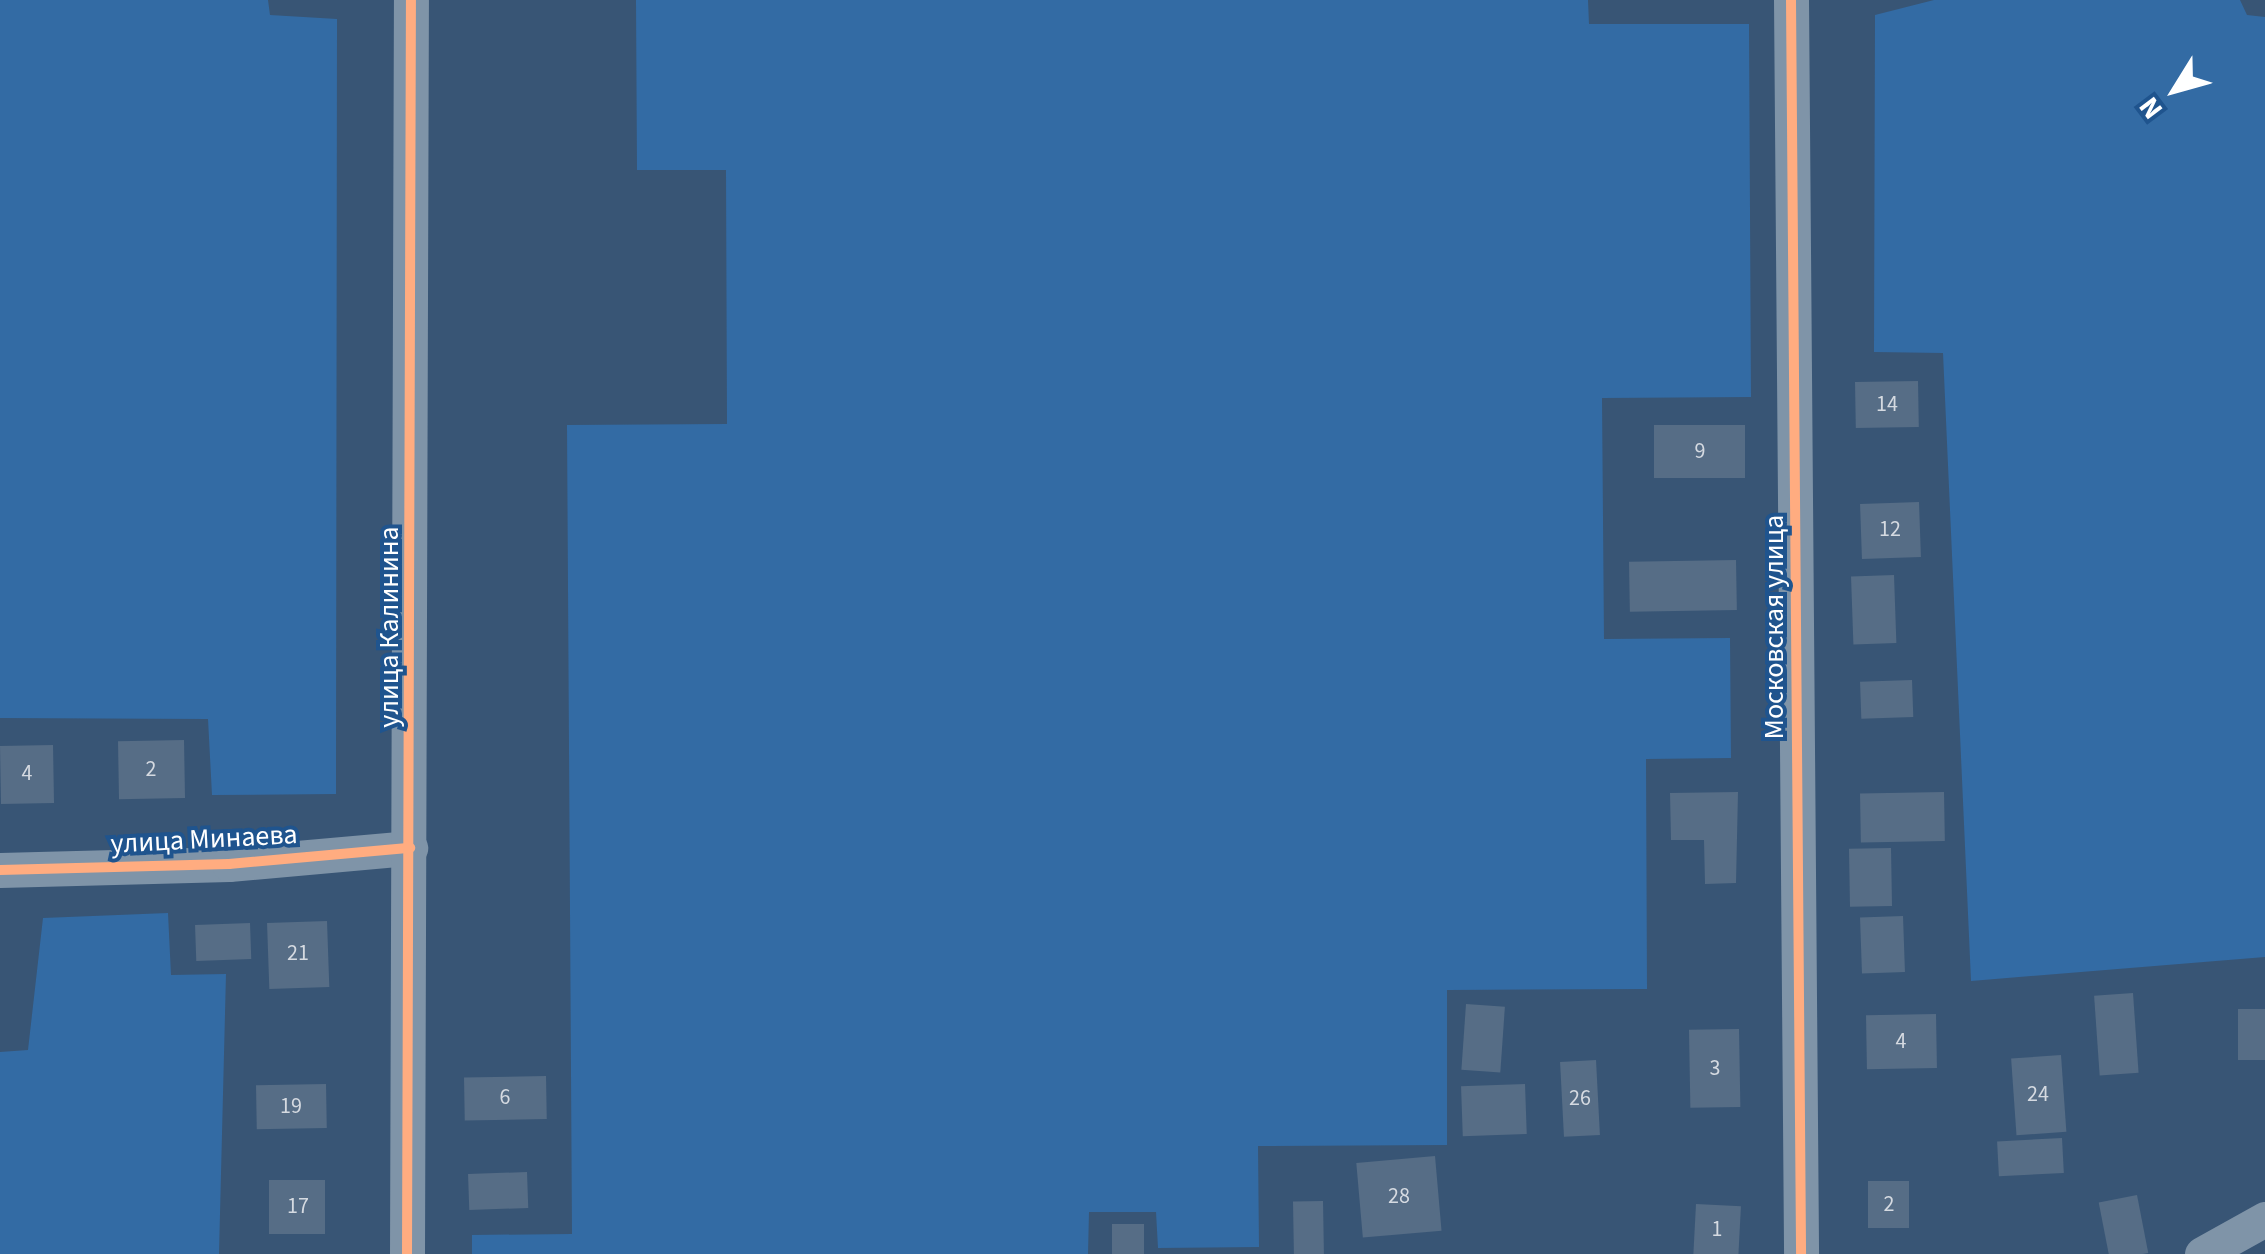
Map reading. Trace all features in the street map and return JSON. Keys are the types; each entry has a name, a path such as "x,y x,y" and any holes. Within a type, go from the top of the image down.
{"street":[{"name":"улица Калинина","path":"407,1254 411,0"},
{"name":"Московская улица","path":"1791,0 1802,1254"},
{"name":"улица Минаева","path":"0,870 229,864 410,848"},
{"path":"2202,1254 2265,1219"}],"shaded area":[{"path":"0,0 268,0 270,15 337,19 336,794 212,795 208,719 0,718"},
{"path":"636,0 1588,0 1589,24 1749,24 1751,397 1602,398 1604,639 1730,638 1731,758 1646,759 1647,989 1447,990 1447,1145 1258,1146 1259,1247 1158,1248 1156,1212 1089,1212 1088,1254 472,1254 472,1235 572,1234 567,425 727,424 726,170 637,170"},
{"path":"1934,0 2240,0 2247,15 2265,17 2265,957 1971,981 1943,353 1874,352 1875,15"},
{"path":"168,913 171,975 226,974 219,1254 0,1254 0,1052 28,1050 43,918"}],"building":[{"path":"1918,381 1919,427 1856,428 1855,382"},
{"path":"1654,425 1745,425 1745,478 1654,478"},
{"path":"1919,502 1921,557 1862,559 1860,504"},
{"path":"1736,560 1737,610 1630,612 1629,562"},
{"path":"1894,575 1896,643 1853,644 1851,577"},
{"path":"1912,680 1913,717 1861,719 1860,682"},
{"path":"184,740 185,798 119,799 118,741"},
{"path":"53,745 54,803 1,804 0,746"},
{"path":"1738,792 1736,883 1705,884 1704,840 1671,840 1670,793"},
{"path":"1944,792 1945,841 1861,842 1860,793"},
{"path":"1891,848 1892,906 1850,907 1849,849"},
{"path":"1903,916 1905,972 1862,973 1860,918"},
{"path":"327,921 329,987 269,989 267,923"},
{"path":"250,923 251,959 196,961 195,925"},
{"path":"2133,993 2139,1073 2100,1076 2094,996"},
{"path":"1466,1004 1505,1007 1500,1073 1461,1070"},
{"path":"2238,1009 2265,1009 2265,1060 2238,1060"},
{"path":"1936,1014 1937,1068 1867,1069 1866,1015"},
{"path":"1739,1029 1740,1107 1690,1108 1689,1030"},
{"path":"2061,1055 2066,1132 2016,1135 2011,1058"},
{"path":"1596,1060 1600,1135 1564,1137 1560,1062"},
{"path":"546,1076 547,1119 465,1120 464,1077"},
{"path":"326,1084 327,1128 257,1129 256,1085"},
{"path":"1525,1084 1527,1134 1463,1136 1461,1086"},
{"path":"2062,1138 2064,1173 1999,1176 1997,1141"},
{"path":"1435,1156 1442,1231 1363,1238 1356,1163"},
{"path":"527,1172 528,1208 469,1210 468,1174"},
{"path":"269,1180 325,1180 325,1234 269,1234"},
{"path":"1868,1181 1909,1181 1909,1228 1868,1228"},
{"path":"2137,1195 2148,1253 2109,1254 2099,1202"},
{"path":"1323,1201 1324,1254 1294,1254 1293,1202"},
{"path":"1696,1204 1741,1206 1738,1254 1693,1254"},
{"path":"1112,1224 1144,1224 1144,1254 1112,1254"}],"cycle path":[{"path":"407,1254 411,0"},
{"path":"1791,0 1801,1254"},
{"path":"0,870 229,864 410,848"}]}
